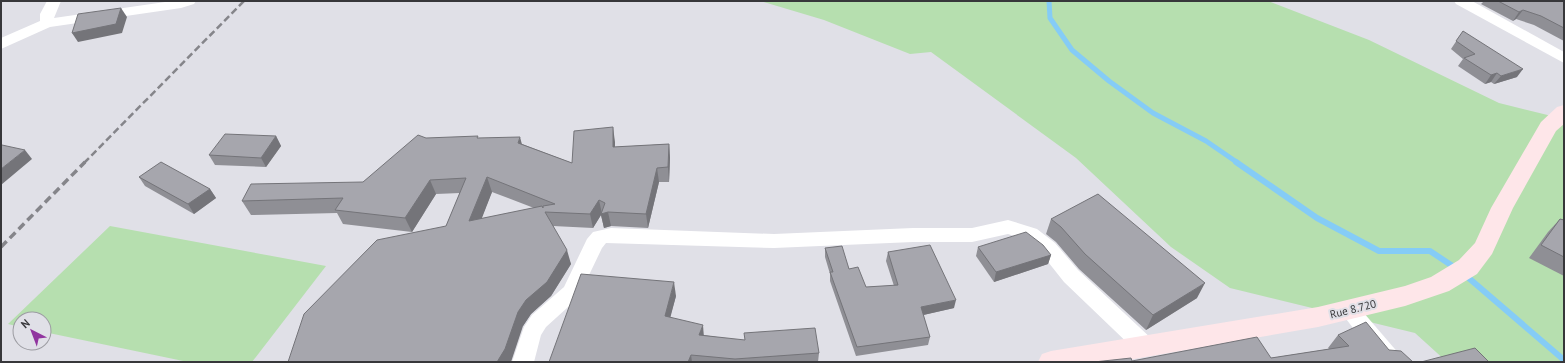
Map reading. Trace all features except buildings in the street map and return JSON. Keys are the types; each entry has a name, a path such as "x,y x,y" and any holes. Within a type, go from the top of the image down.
{"main road":[{"name":"Rue 8.720","path":"1051,362 1350,311 1405,296 1440,284 1460,271 1484,248 1502,208 1548,127 1564,112"}],"street":[{"path":"47,23 47,14 54,1"},
{"path":"1,44 47,23 180,4 189,1"},
{"path":"1461,1 1465,5 1564,58"},
{"path":"523,362 530,333 539,321 571,292 594,244 600,237 611,235 774,241 913,235 972,235 993,229 1008,227 1030,234 1048,248 1071,276 1145,346"},
{"path":"1350,311 1392,362"}],"green space":[{"path":"760,1 1268,1 1369,40 1499,103 1564,119 1564,362 1447,362 1415,333 1230,288 1171,247 1076,158 931,52 910,54 824,20"},
{"path":"110,226 326,266 252,362 188,362 52,334 52,311 22,311"}],"waterway":[{"path":"1049,1 1050,18 1072,50 1109,81 1153,113 1206,141 1238,163"},
{"path":"1236,162 1317,218 1379,251 1430,251 1457,269"},
{"path":"1464,274 1564,360"}],"railway":[{"path":"84,163 244,1"},
{"path":"1,247 85,162"}]}
